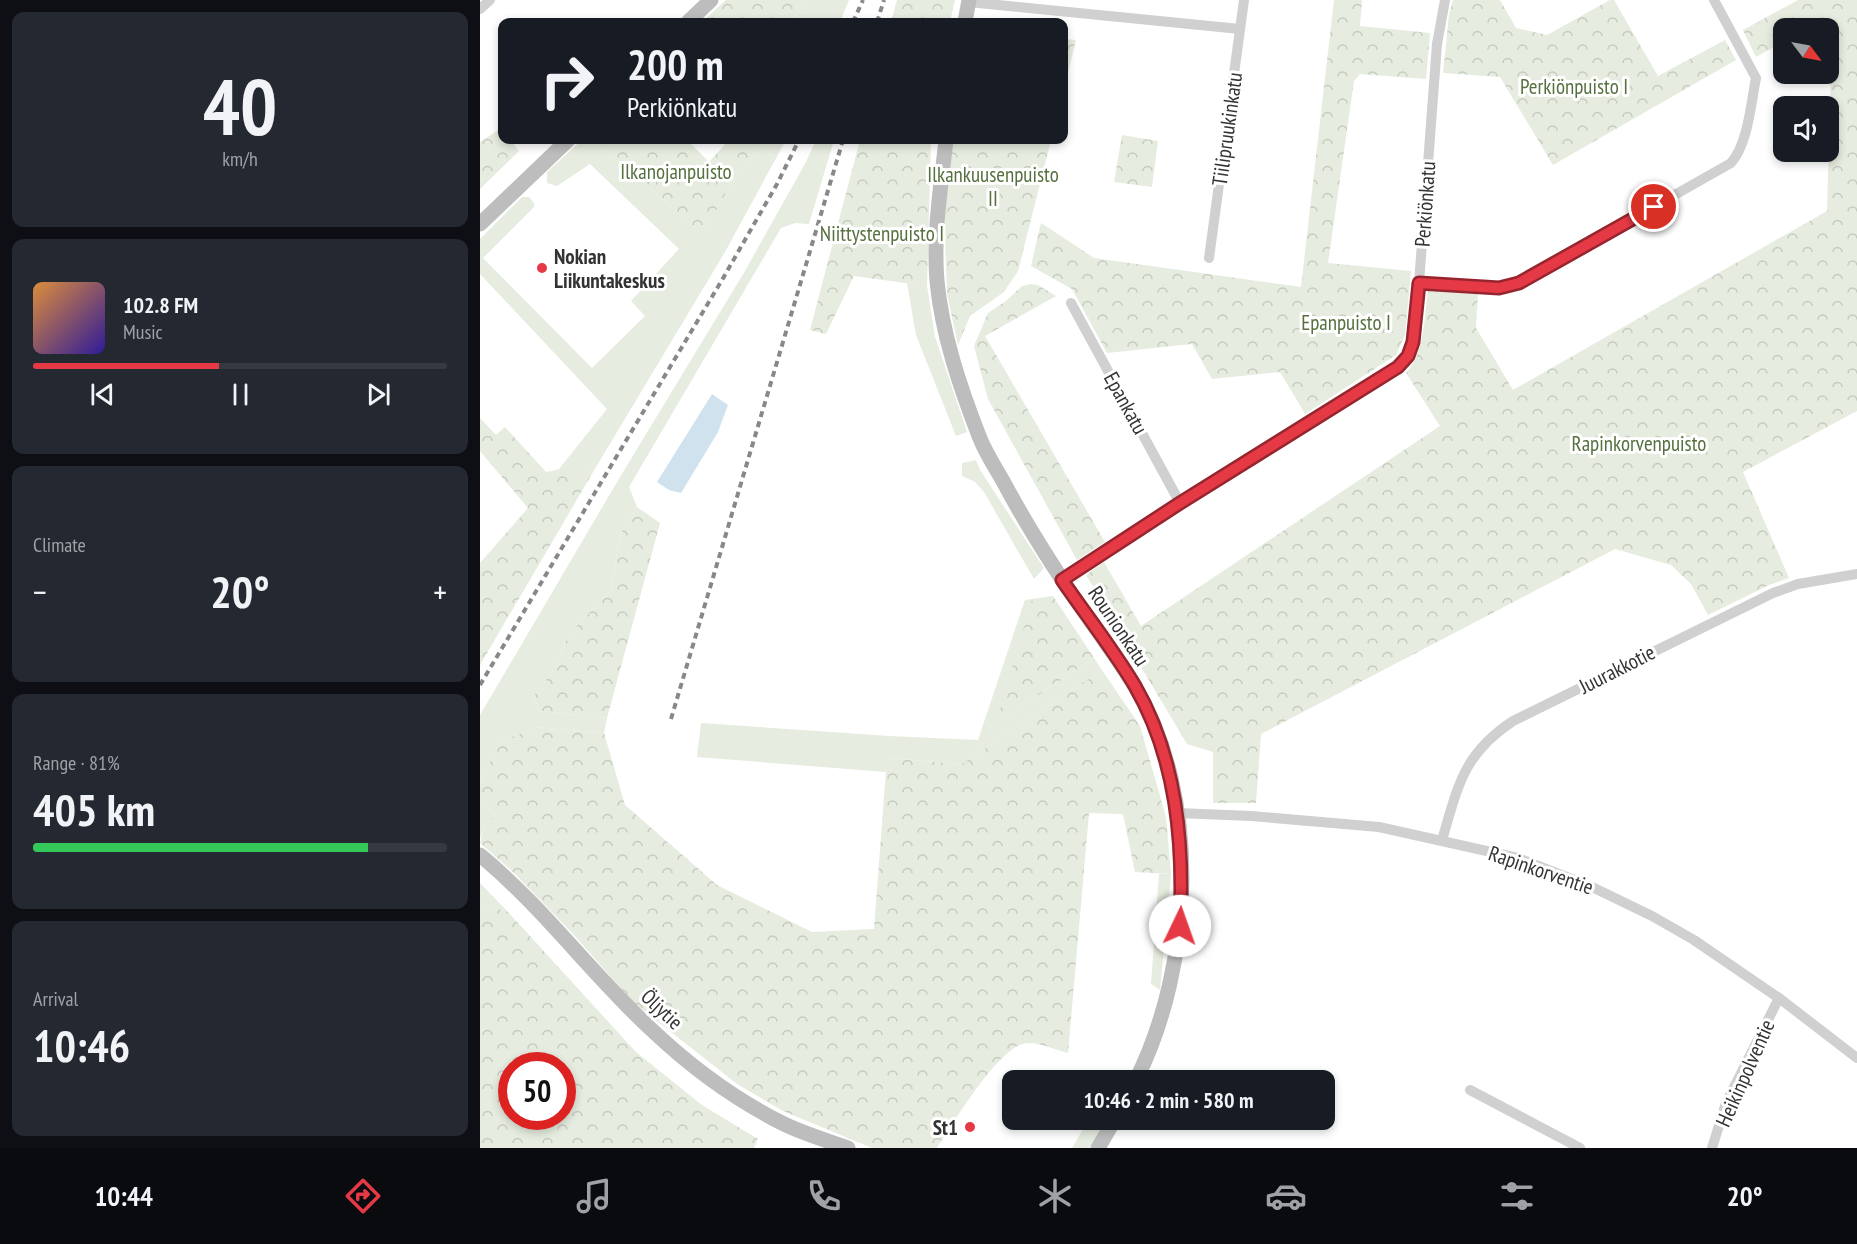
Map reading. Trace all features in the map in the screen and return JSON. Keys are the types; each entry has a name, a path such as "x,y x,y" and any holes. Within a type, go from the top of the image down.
{"main road":[{"path":"692,18 711,0"},
{"path":"966,18 968,1"},
{"path":"480,225 564,144"},
{"name":"Rounionkatu","path":"946,144 936,248 937,282 947,342 980,439 1015,503 1062,580 1135,686 1147,711 1169,773 1178,813 1181,881 1177,944 1162,1014 1140,1070"},
{"name":"Öljytie","path":"480,855 533,903 631,1010 681,1055 739,1097 781,1123 848,1148"},
{"path":"1098,1148 1109,1130"}],"street":[{"path":"480,9 490,0"},
{"name":"Tiilipruukinkatu","path":"1209,258 1244,0"},
{"name":"Perkiönkatu","path":"1062,580 1180,503 1398,367 1408,356 1413,342 1437,44 1445,0"},
{"path":"1419,283 1499,288 1519,283 1731,163 1742,145 1756,78 1714,0"},
{"path":"968,1 1240,28"},
{"name":"Epankatu","path":"1071,303 1180,503"},
{"name":"Juurakkotie","path":"1442,840 1456,794 1471,759 1482,745 1506,726 1773,593 1798,584 1857,574"},
{"name":"Rapinkorventie","path":"1178,813 1251,816 1379,827 1518,858 1590,886 1645,912 1694,940 1779,998 1857,1058"},
{"name":"Heikinpolventie","path":"1712,1148 1726,1103 1779,998"},
{"path":"1470,1090 1580,1148"}],"green space":[{"path":"726,0 809,0 793,18 706,18"},
{"path":"809,0 849,0 842,18 793,18"},
{"path":"897,0 955,0 951,18 892,18"},
{"name":"Epanpuisto I","path":"1334,0 1362,0 1360,26 1430,33 1426,79 1360,74 1354,81 1328,263 1411,271 1405,335 1396,355 1305,414 1280,372 1212,379 1192,344 1107,353 1072,289 1031,266 1041,223 1094,258 1301,287"},
{"name":"Perkiönpuisto I","path":"1453,0 1500,0 1516,28 1547,35 1610,0 1614,0 1658,76 1725,40 1736,60 1553,165 1500,77 1443,73 1449,15"},
{"name":"Rapinkorvenpuisto","path":"1798,0 1857,0 1857,411 1743,472 1789,578 1769,585 1708,615 1691,584 1671,565 1615,549 1261,734 1256,803 1213,803 1213,752 1187,744 1086,575 1104,562 1141,626 1440,426 1406,373 1420,345 1428,291 1478,294 1476,328 1513,390 1827,211 1828,162 1839,162 1839,96 1830,96 1831,84 1839,84 1839,18 1773,18 1773,48 1756,57 1743,30"},
{"path":"1068,39 1076,40 1068,73"},
{"path":"498,130 498,144 513,144 519,151 480,189 480,142"},
{"path":"1122,135 1158,141 1152,187 1114,182"},
{"path":"578,144 605,144 605,149 693,226 705,231 728,189 762,144 784,144 725,252 596,467 559,469 607,409 480,274 480,239 522,197 529,197 534,207 483,258 592,368 645,316 631,301 679,249 590,164 557,186 547,183 547,172"},
{"name":"Ilkanojanpuisto","path":"605,144 691,144 709,162 725,144 762,144 728,189 705,231 693,226 605,149"},
{"path":"814,144 833,144 809,224 795,223 781,228 629,487 637,507 620,535 611,590 569,634 552,673 534,695 539,711 607,718 604,733 536,727 500,742 480,782 480,715 745,271"},
{"name":"Niittystenpuisto I","path":"859,144 931,144 927,286 854,276 826,334 810,330"},
{"name":"Ilkankuusenpuisto II","path":"952,144 1050,144 1018,271 1004,292 970,316 958,345 947,294 944,207"},
{"path":"907,283 927,286 935,337 967,432 956,436 916,335"},
{"path":"1038,285 1056,296 985,336 1105,542 1077,560 988,399 974,346 988,313 1022,286"},
{"path":"480,418 496,435 505,427 546,472 565,468 596,467 480,665 480,563 528,508 480,451"},
{"path":"976,460 980,470 1044,568 1034,579 984,492 975,482 962,476 962,463"},
{"path":"637,507 660,523 607,718 539,711 534,695 552,673 569,634 611,590 620,535"},
{"path":"1053,596 1094,658 1006,717 1000,710 1032,599"},
{"path":"1032,599 1001,710 1006,717 1094,658 1102,670 962,764 888,758 886,772 697,757 701,723 978,740 1025,600"},
{"path":"1102,670 1140,726 1166,817 1171,874 1135,872 1123,814 1089,813 1068,1053 1032,1043 1016,1047 990,1071 937,1148 872,1148 783,1111 737,1084 633,1002 574,935 513,872 480,843 484,827 495,815 480,797 480,782 500,742 536,727 604,733 625,805 717,885 812,932 874,929 887,758 962,764"},
{"path":"480,797 495,815 484,827 480,839"},
{"path":"1159,874 1171,874 1160,990 1151,984"},
{"path":"480,883 508,912 480,903"},
{"path":"480,903 508,912 636,1052 702,1105 758,1139 754,1148 480,1148"},
{"path":"1083,1130 1100,1130 1089,1148 1072,1148"}],"water":[{"path":"712,394 728,405 718,432 681,493 669,490 657,482"}],"railway":[{"path":"855,18 863,0"},
{"path":"878,18 884,0"},
{"path":"480,685 722,280 777,184 797,144"},
{"path":"671,719 842,144"}],"place":[{"name":"Nokian Liikuntakeskus","path":"542,268"},
{"name":"St1","path":"970,1127"}],"route":[{"path":"1180,926 1178,813 1162,748 1135,686 1062,580 1180,503 1398,367 1408,356 1413,342 1419,283 1499,288 1519,283 1654,207"}]}
